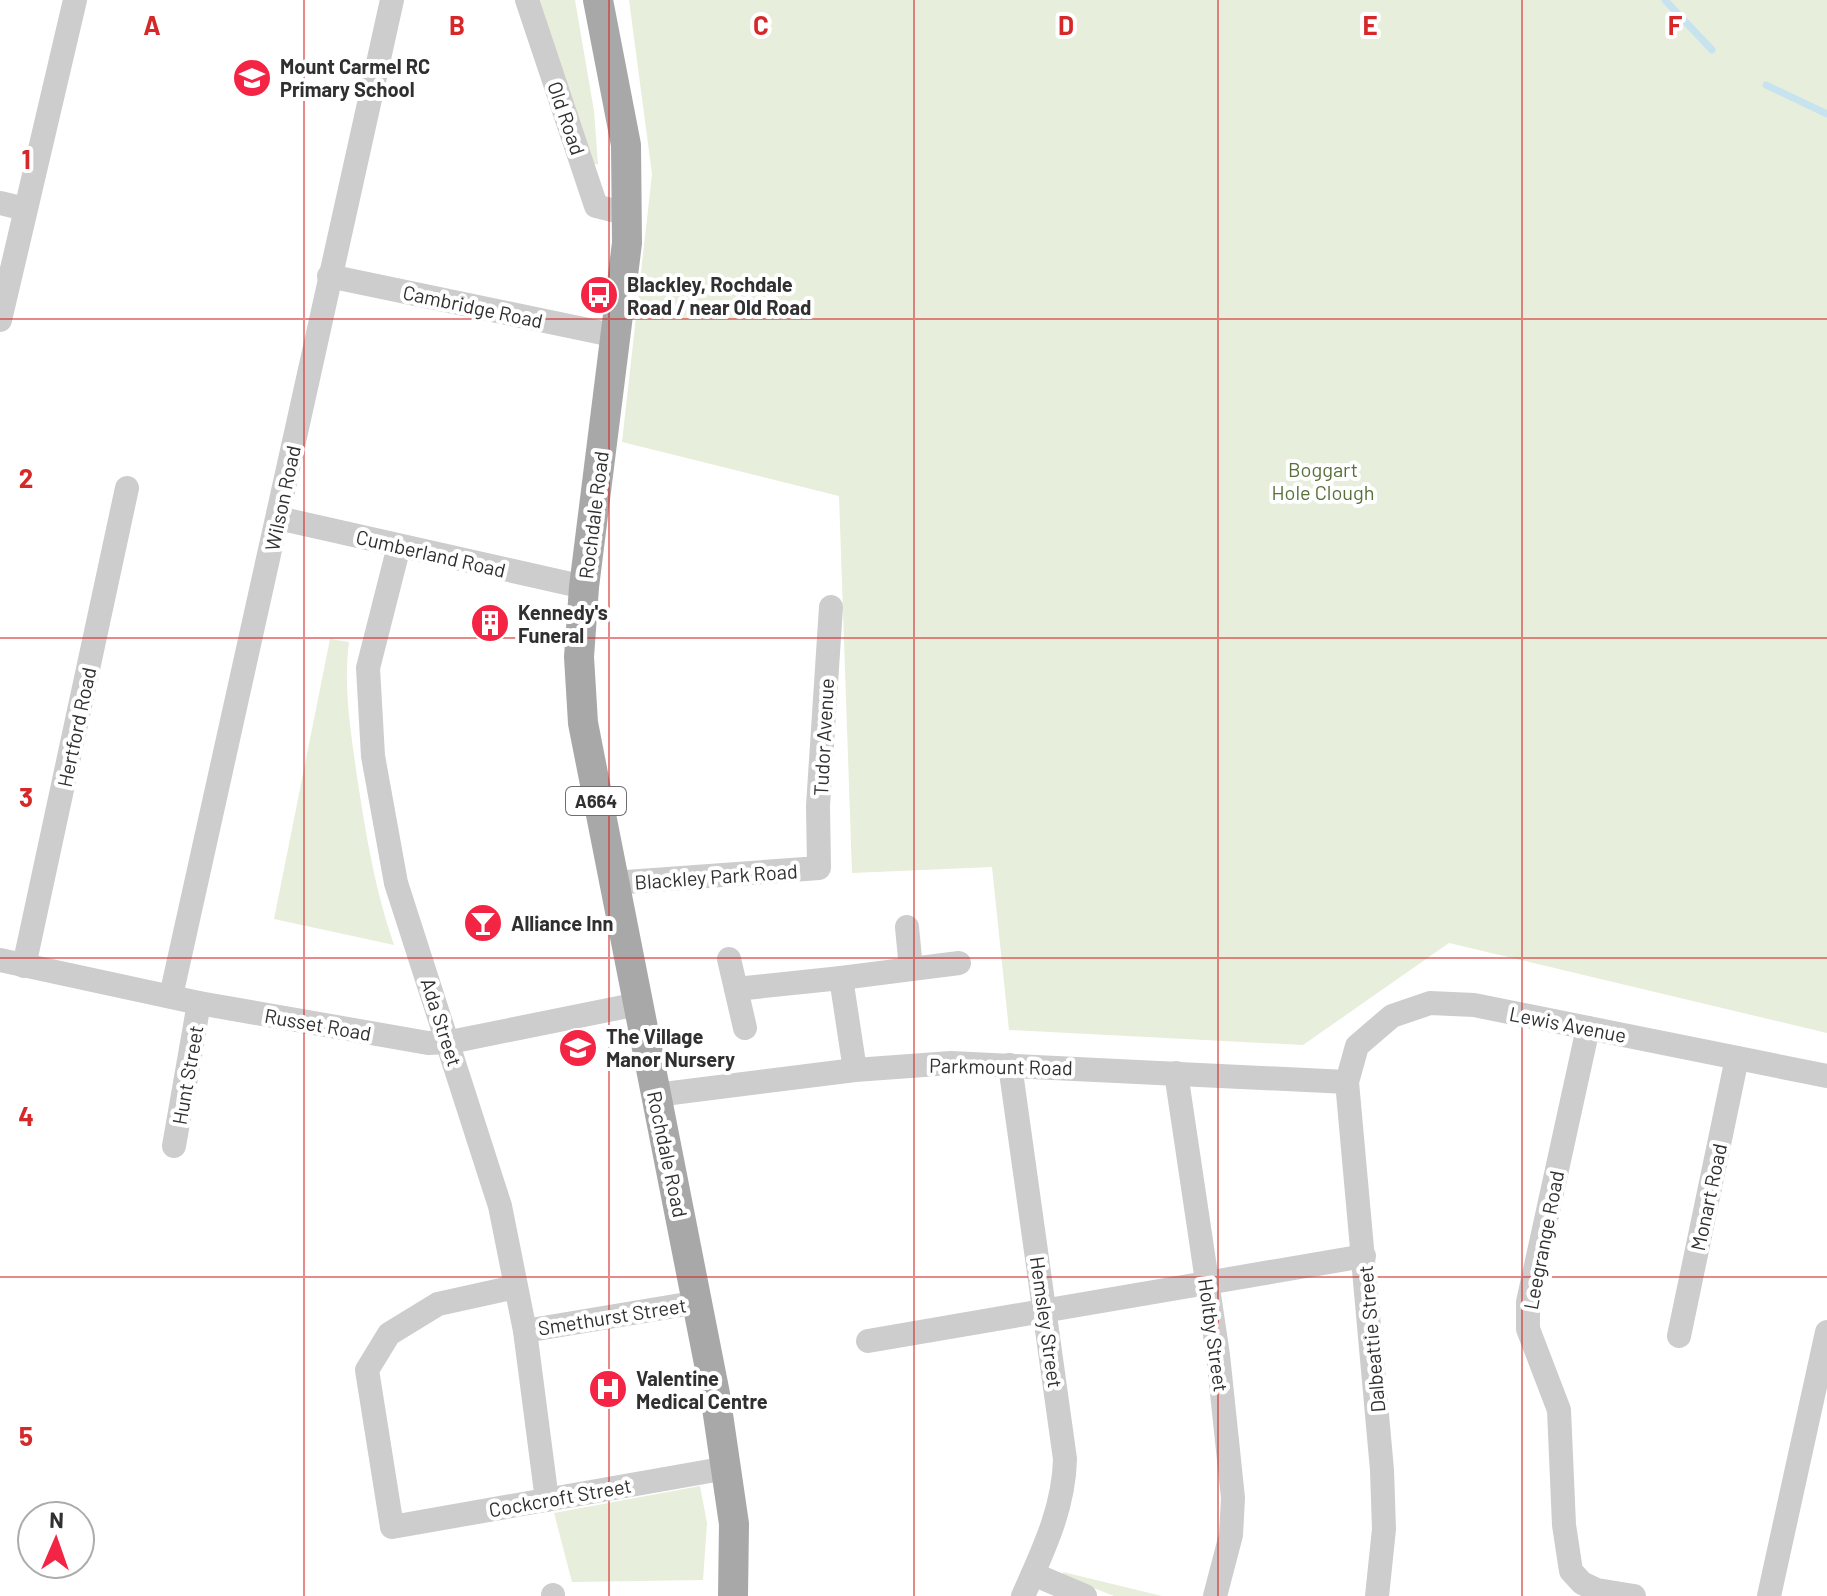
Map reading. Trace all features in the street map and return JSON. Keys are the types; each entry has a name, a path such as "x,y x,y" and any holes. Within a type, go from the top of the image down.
{"main road":[{"name":"Rochdale Road","path":"598,0 626,145 627,214 624,286 584,587 579,657 583,723 612,883 699,1302 734,1524 733,1596"}],"street":[{"path":"0,320 75,0"},
{"name":"Wilson Road","path":"171,996 392,0"},
{"name":"Old Road","path":"527,0 596,206 627,214"},
{"path":"0,203 25,209"},
{"name":"Cambridge Road","path":"329,276 617,336"},
{"name":"Hertford Road","path":"12,963 127,488"},
{"name":"Cumberland Road","path":"278,518 584,587"},
{"name":"Ada Street","path":"399,546 368,668 373,756 396,883 450,1042 500,1206 525,1331 547,1500"},
{"name":"Tudor Avenue","path":"819,868 818,806 831,607"},
{"name":"Blackley Park Road","path":"612,883 819,868"},
{"path":"907,927 911,969"},
{"path":"729,959 745,1028"},
{"name":"Russet Road","path":"12,963 199,1003 428,1043 450,1042 638,1004"},
{"path":"736,989 959,963"},
{"path":"841,978 855,1070"},
{"name":"Hunt Street","path":"174,1146 199,1003"},
{"name":"Lewis Avenue","path":"1347,1082 1357,1046 1392,1016 1430,1003 1474,1005 1827,1076"},
{"name":"Leegrange Road","path":"1588,1028 1528,1302 1528,1329 1559,1410 1564,1525 1571,1571 1582,1583 1597,1590 1634,1596"},
{"name":"Monart Road","path":"1679,1336 1737,1058"},
{"name":"Parkmount Road","path":"656,1095 855,1070 951,1063 1347,1082"},
{"name":"Hemsley Street","path":"1010,1065 1062,1423 1064,1488 1028,1585"},
{"name":"Holtby Street","path":"1176,1073 1207,1281 1233,1498 1231,1535 1215,1596"},
{"name":"Dalbeattie Street","path":"1347,1082 1364,1256 1384,1529 1377,1596"},
{"path":"868,1341 1045,1308 1364,1256"},
{"name":"Cockcroft Street","path":"515,1287 438,1304 389,1334 367,1370 392,1527 727,1468"},
{"name":"Smethurst Street","path":"525,1331 699,1302"},
{"path":"1769,1596 1827,1332"},
{"path":"1028,1585 1085,1596"}],"green space":[{"path":"538,0 575,0 594,111 598,164 592,165"},
{"name":"Boggart Hole Clough","path":"629,0 1827,0 1827,1033 1449,943 1303,1045 1009,1030 992,867 852,873 839,496 622,442 652,174"},
{"path":"330,639 349,642 347,693 357,777 376,883 394,945 274,919"},
{"path":"700,1486 707,1523 703,1580 572,1582 554,1513"},
{"path":"1063,1572 1162,1596 1114,1596 1063,1576"}],"waterway":[{"path":"1665,0 1712,50"},
{"path":"1766,85 1827,114"}],"place":[{"name":"Mount Carmel RC Primary School","path":"252,78"},
{"name":"Blackley, Rochdale Road / near Old Road","path":"599,295"},
{"name":"Kennedy's Funeral","path":"490,623"},
{"name":"Alliance Inn","path":"483,923"},
{"name":"The Village Manor Nursery","path":"578,1048"},
{"name":"Valentine Medical Centre","path":"608,1389"}]}
